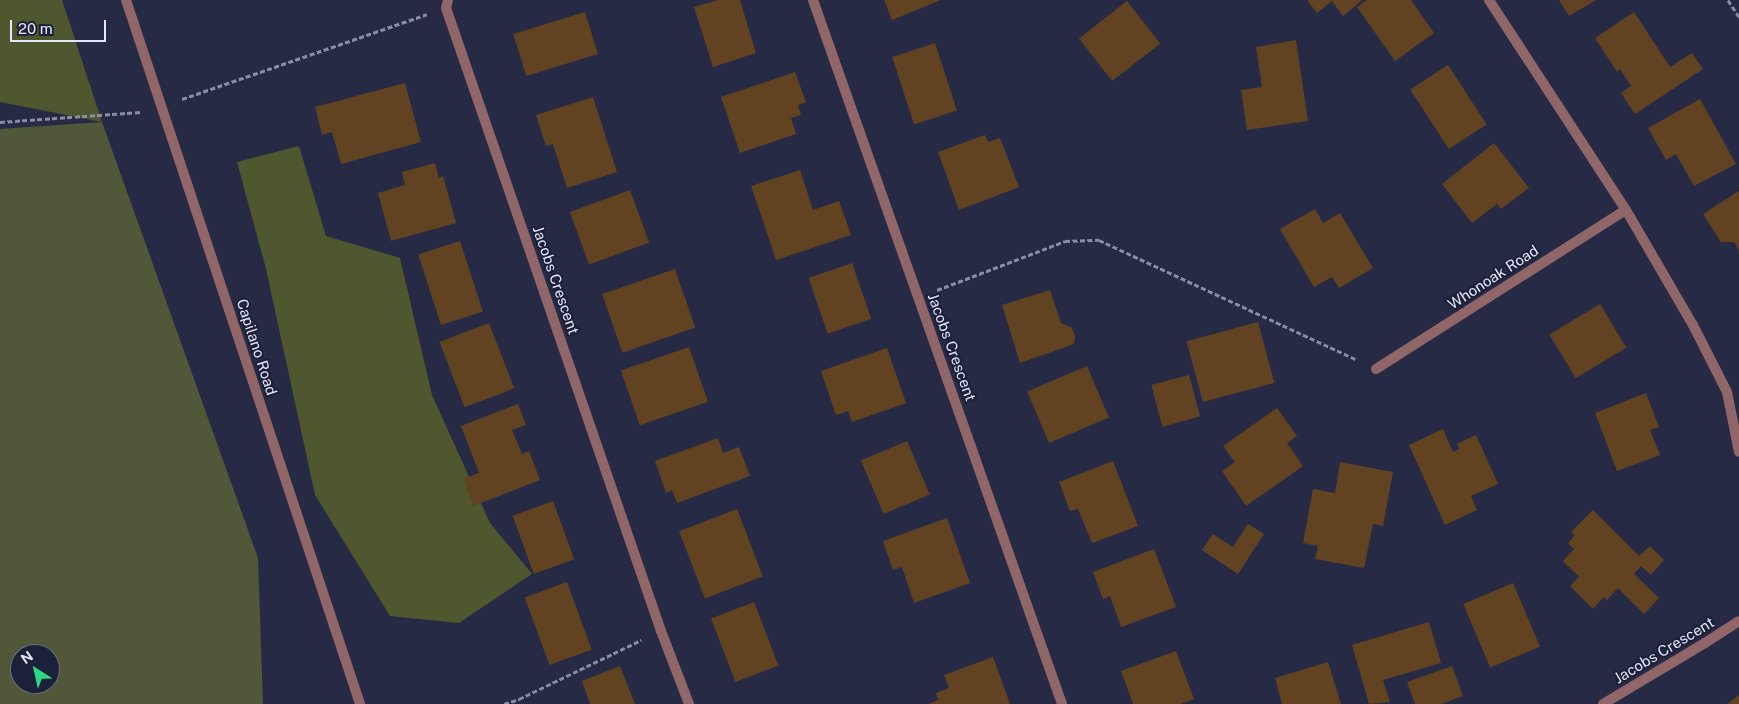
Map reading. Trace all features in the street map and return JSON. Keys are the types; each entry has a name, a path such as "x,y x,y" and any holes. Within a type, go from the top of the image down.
{"street":[{"name":"Capilano Road","path":"126,0 360,704"},
{"name":"Jacobs Crescent","path":"813,0 1062,704"},
{"path":"1489,0 1626,210 1693,325 1727,392 1739,452"},
{"name":"Jacobs Crescent","path":"447,4 661,631 689,704"},
{"name":"Whonoak Road","path":"1376,369 1626,210"},
{"name":"Jacobs Crescent","path":"1603,704 1706,643 1739,620"}],"path":[{"path":"1728,0 1739,17"},
{"path":"178,101 447,4"},
{"path":"0,122 142,112"},
{"path":"918,298 1065,241 1099,240 1376,369"},
{"path":"504,704 520,699 661,631"}],"green space":[{"path":"0,0 62,0 102,122 0,102"},
{"path":"102,122 258,558 263,704 0,704 0,129"},
{"path":"299,146 326,236 400,258 432,395 490,523 532,574 459,623 390,616 315,495 266,269 237,162"}],"building":[{"path":"718,0 740,0 756,53 713,67 694,7"},
{"path":"884,0 941,0 892,20"},
{"path":"1307,0 1361,1 1343,16 1332,1 1317,13"},
{"path":"1367,0 1411,0 1434,33 1395,61 1357,7"},
{"path":"1559,0 1596,0 1569,16"},
{"path":"1127,1 1160,44 1112,81 1079,39"},
{"path":"585,12 598,54 526,76 513,34"},
{"path":"1634,12 1670,67 1692,53 1703,69 1635,114 1621,93 1631,86 1620,69 1617,72 1595,38"},
{"path":"1296,40 1308,121 1247,130 1241,90 1262,87 1256,47"},
{"path":"935,43 957,111 914,124 892,57"},
{"path":"1448,65 1487,125 1449,149 1410,90"},
{"path":"795,72 806,102 798,105 801,115 791,118 796,134 740,153 721,97"},
{"path":"405,83 421,142 341,164 332,132 322,135 315,107"},
{"path":"593,97 617,172 567,188 553,144 546,146 536,115"},
{"path":"1700,99 1736,164 1694,186 1676,154 1666,160 1648,128"},
{"path":"985,135 988,142 1000,138 1019,187 959,210 938,152"},
{"path":"1494,143 1529,188 1501,209 1497,204 1472,223 1442,184"},
{"path":"435,163 439,178 443,176 456,223 391,241 378,193 405,185 402,172"},
{"path":"800,170 813,210 839,201 851,235 776,260 751,186"},
{"path":"630,190 649,243 589,265 570,212"},
{"path":"1739,191 1739,251 1734,242 1721,242 1703,214"},
{"path":"1315,209 1323,223 1340,213 1373,268 1339,288 1332,277 1314,287 1280,229"},
{"path":"460,241 483,311 441,325 418,255"},
{"path":"852,263 871,319 828,334 809,278"},
{"path":"675,269 695,328 622,353 602,294"},
{"path":"1050,290 1061,323 1072,328 1075,336 1074,344 1020,363 1002,305"},
{"path":"1600,304 1626,348 1576,378 1549,334"},
{"path":"1258,322 1274,383 1203,402 1187,341"},
{"path":"489,323 514,388 465,407 440,342"},
{"path":"689,347 708,402 640,425 621,370"},
{"path":"887,348 906,403 852,422 848,411 836,415 821,371"},
{"path":"1087,366 1109,418 1049,443 1027,391"},
{"path":"1189,375 1200,417 1162,427 1151,385"},
{"path":"1646,393 1659,427 1650,430 1660,455 1617,471 1595,413"},
{"path":"518,404 526,425 512,430 522,454 529,451 540,480 473,506 463,479 479,473 461,426"},
{"path":"1277,408 1297,436 1287,443 1303,466 1246,506 1222,471 1235,462 1223,446"},
{"path":"1443,429 1453,452 1460,449 1457,444 1476,435 1498,484 1471,496 1477,510 1445,525 1409,445"},
{"path":"718,438 723,453 739,447 750,476 677,503 672,490 666,493 655,461"},
{"path":"907,441 930,494 884,514 861,461"},
{"path":"1113,461 1138,526 1092,543 1078,509 1070,511 1059,482"},
{"path":"1340,462 1393,472 1383,526 1373,524 1364,568 1315,559 1318,546 1303,543 1313,489 1335,493"},
{"path":"553,501 574,559 534,574 513,516"},
{"path":"737,509 763,576 705,598 679,531"},
{"path":"1593,510 1639,556 1650,546 1664,560 1651,575 1641,566 1634,574 1659,598 1644,614 1618,588 1607,600 1604,597 1593,609 1570,586 1579,577 1563,561 1574,549 1568,543 1575,535 1571,532"},
{"path":"947,518 970,583 914,603 902,567 893,570 883,541"},
{"path":"1248,524 1264,534 1238,574 1202,550 1213,534 1233,547"},
{"path":"1154,549 1176,607 1121,627 1110,596 1103,599 1093,572"},
{"path":"567,582 592,650 549,665 525,597"},
{"path":"1513,583 1540,647 1490,668 1463,604"},
{"path":"754,602 778,665 735,682 711,618"},
{"path":"1429,622 1441,663 1383,680 1390,702 1369,704 1352,645"},
{"path":"1176,651 1194,699 1181,704 1133,704 1121,671"},
{"path":"993,657 1010,704 928,704 938,700 936,693 949,688 944,675"},
{"path":"1328,662 1341,704 1282,704 1275,678"},
{"path":"620,666 635,704 590,704 582,681"},
{"path":"1452,666 1463,696 1441,704 1415,704 1407,682"},
{"path":"1739,695 1739,704 1727,704"}]}
